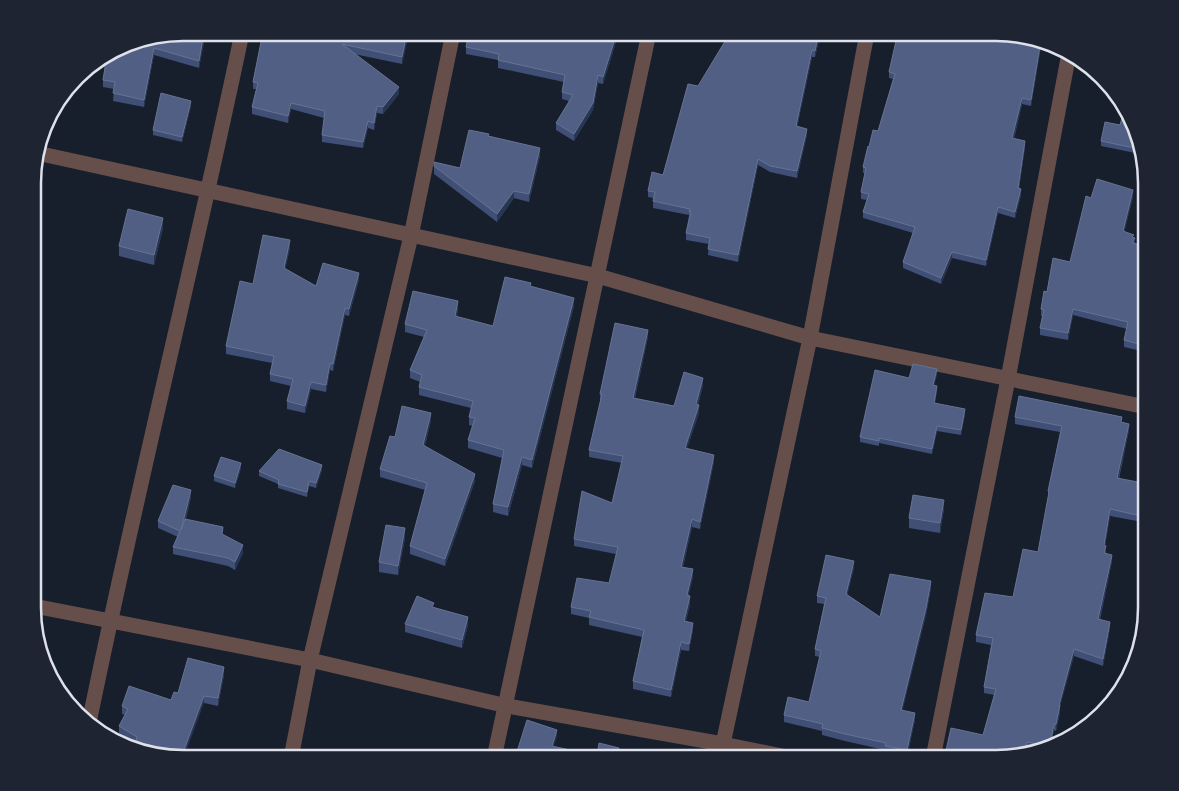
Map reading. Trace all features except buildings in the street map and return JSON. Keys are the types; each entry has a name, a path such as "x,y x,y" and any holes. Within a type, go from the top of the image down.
{"street":[{"path":"91,715 110,621 209,191 240,41"},
{"path":"293,750 310,660 411,236 451,41"},
{"path":"496,750 507,706 647,41"},
{"path":"721,749 810,338 865,41"},
{"path":"935,749 1008,378 1068,61"},
{"path":"44,155 598,276 810,338 1137,406"},
{"path":"41,607 310,660 507,706 713,749"}]}
